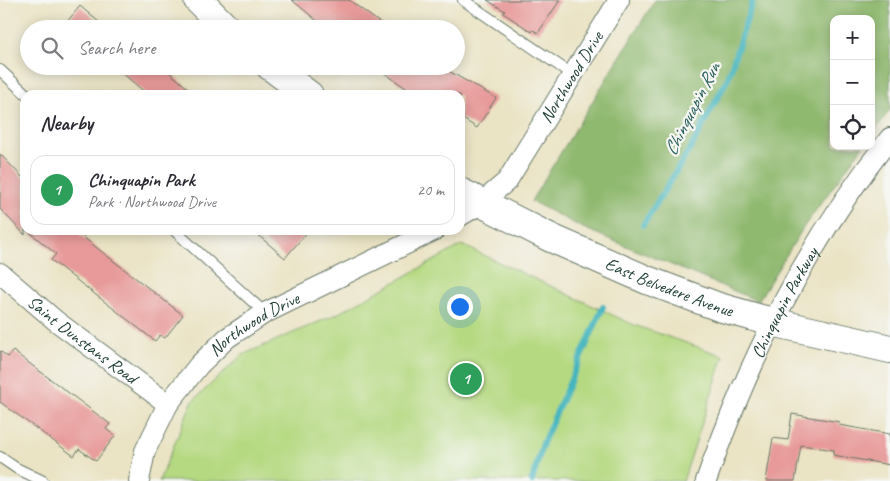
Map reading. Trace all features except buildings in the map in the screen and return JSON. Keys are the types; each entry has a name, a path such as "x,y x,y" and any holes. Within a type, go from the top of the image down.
{"main road":[{"path":"198,0 218,20"},
{"path":"282,75 302,90"},
{"name":"East Belvedere Avenue","path":"467,204 647,280 719,307 772,322 890,349"}],"street":[{"name":"Northwood Drive","path":"467,204 507,181 619,0"},
{"name":"Chinquapin Parkway","path":"708,481 742,388 772,322 861,176 890,138"},
{"name":"Northwood Drive","path":"139,481 145,451 168,404 199,365 227,338 265,313 424,235"},
{"name":"Saint Dunstans Road","path":"0,273 56,321 168,404"}],"lane":[{"path":"464,0 573,76"},
{"path":"0,70 22,90"},
{"path":"179,235 265,313"},
{"path":"0,456 16,468 43,481"}],"green space":[{"path":"655,0 890,0 890,110 875,130 875,15 830,15 830,150 860,150 805,225 758,301 583,228 531,201"},
{"path":"462,245 634,325 724,356 683,481 159,481 192,402 242,355 337,314"}],"waterway":[{"name":"Chinquapin Run","path":"643,225 693,144 728,78 753,0"},
{"name":"Chinquapin Run","path":"532,481 543,443 603,307"}],"place":[{"name":"Chinquapin Park","path":"466,379"}]}
